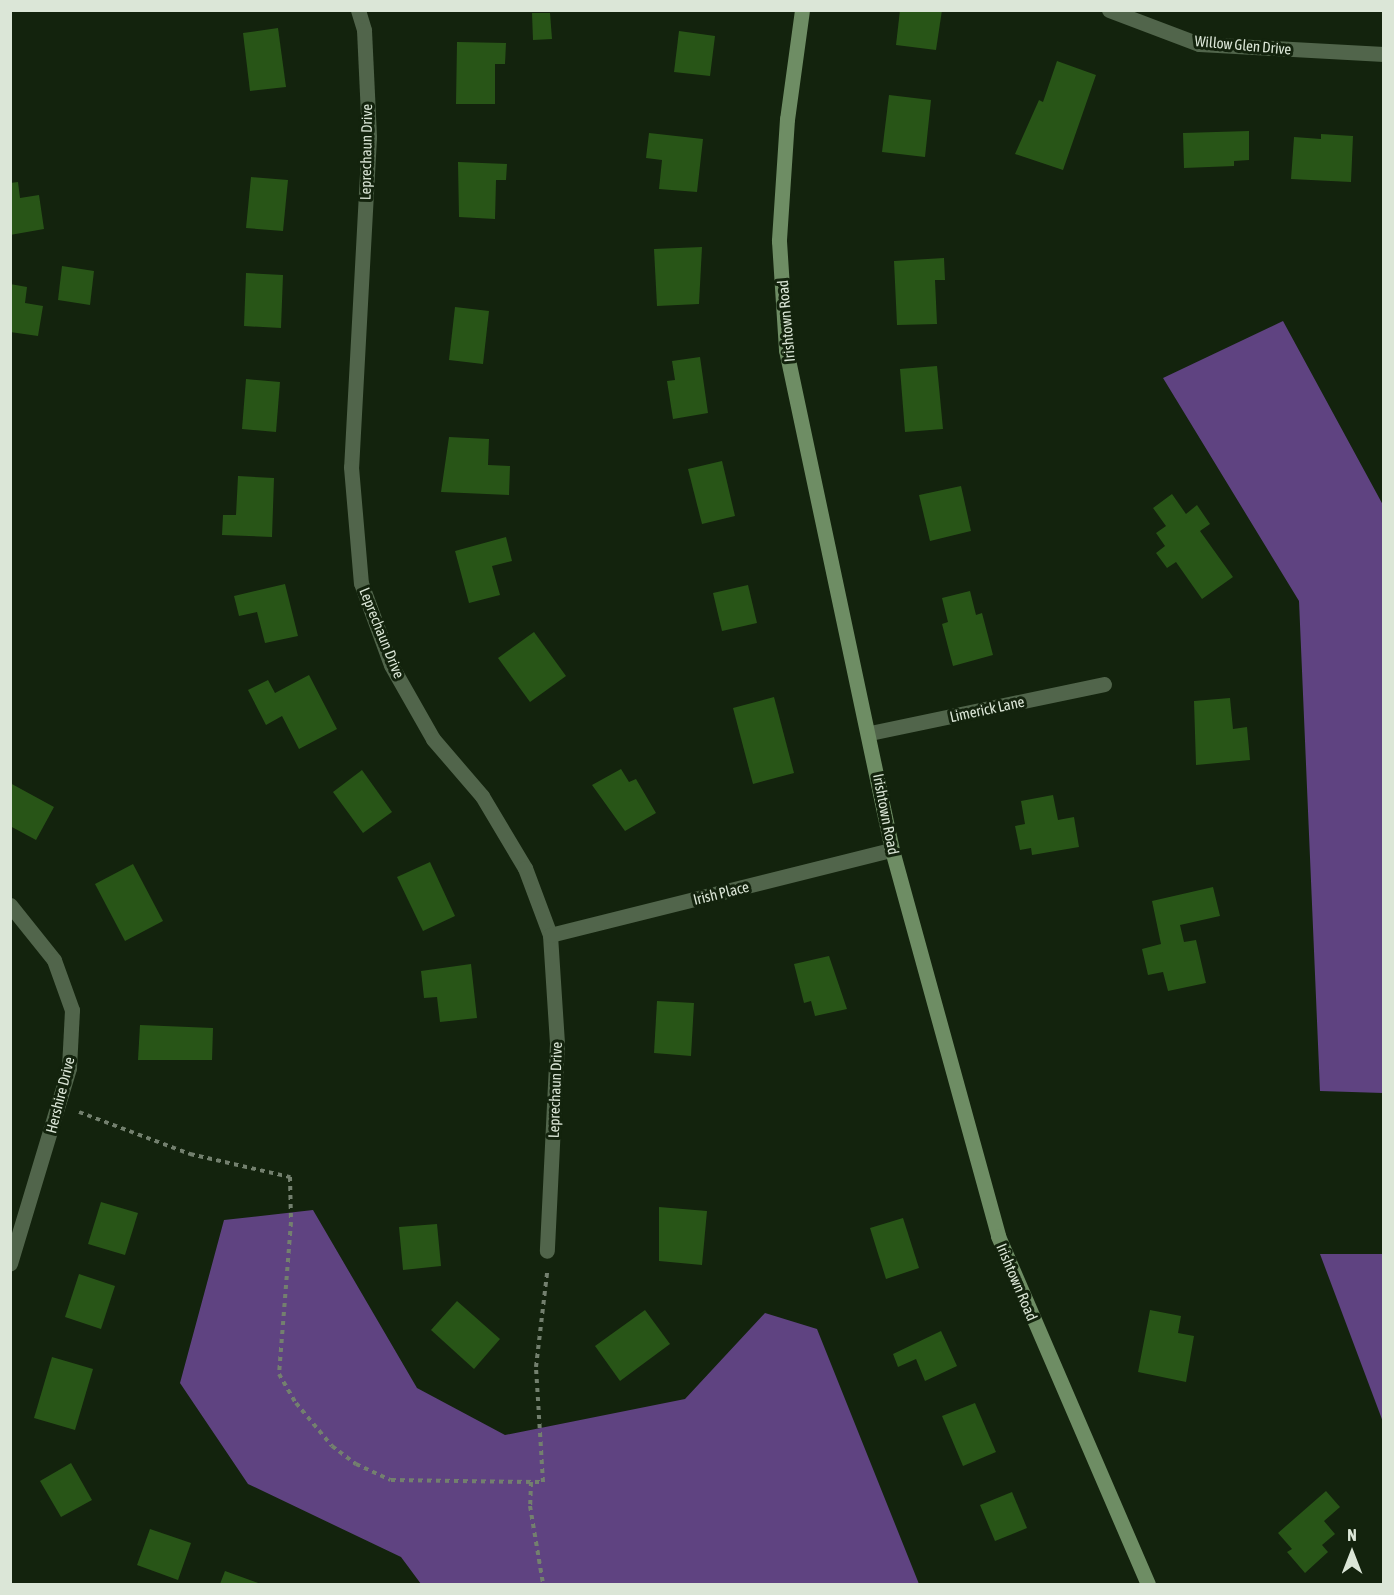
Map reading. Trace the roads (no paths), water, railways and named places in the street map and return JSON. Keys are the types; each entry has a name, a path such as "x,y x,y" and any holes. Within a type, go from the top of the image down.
{"street":[{"name":"Leprechaun Drive","path":"358,10 364,30 369,137 351,467 361,583 391,665 433,739 482,796 525,868 550,935 557,1043 547,1251"},
{"name":"Irishtown Road","path":"802,10 787,118 779,241 786,350 870,734 892,850 998,1236 1148,1584"},
{"name":"Willow Glen Drive","path":"1109,10 1199,44 1383,54"},
{"name":"Limerick Lane","path":"870,734 1104,684"},
{"name":"Irish Place","path":"550,935 892,850"},
{"name":"Hershire Drive","path":"10,904 54,960 72,1010 69,1068 60,1104 10,1263"}]}
